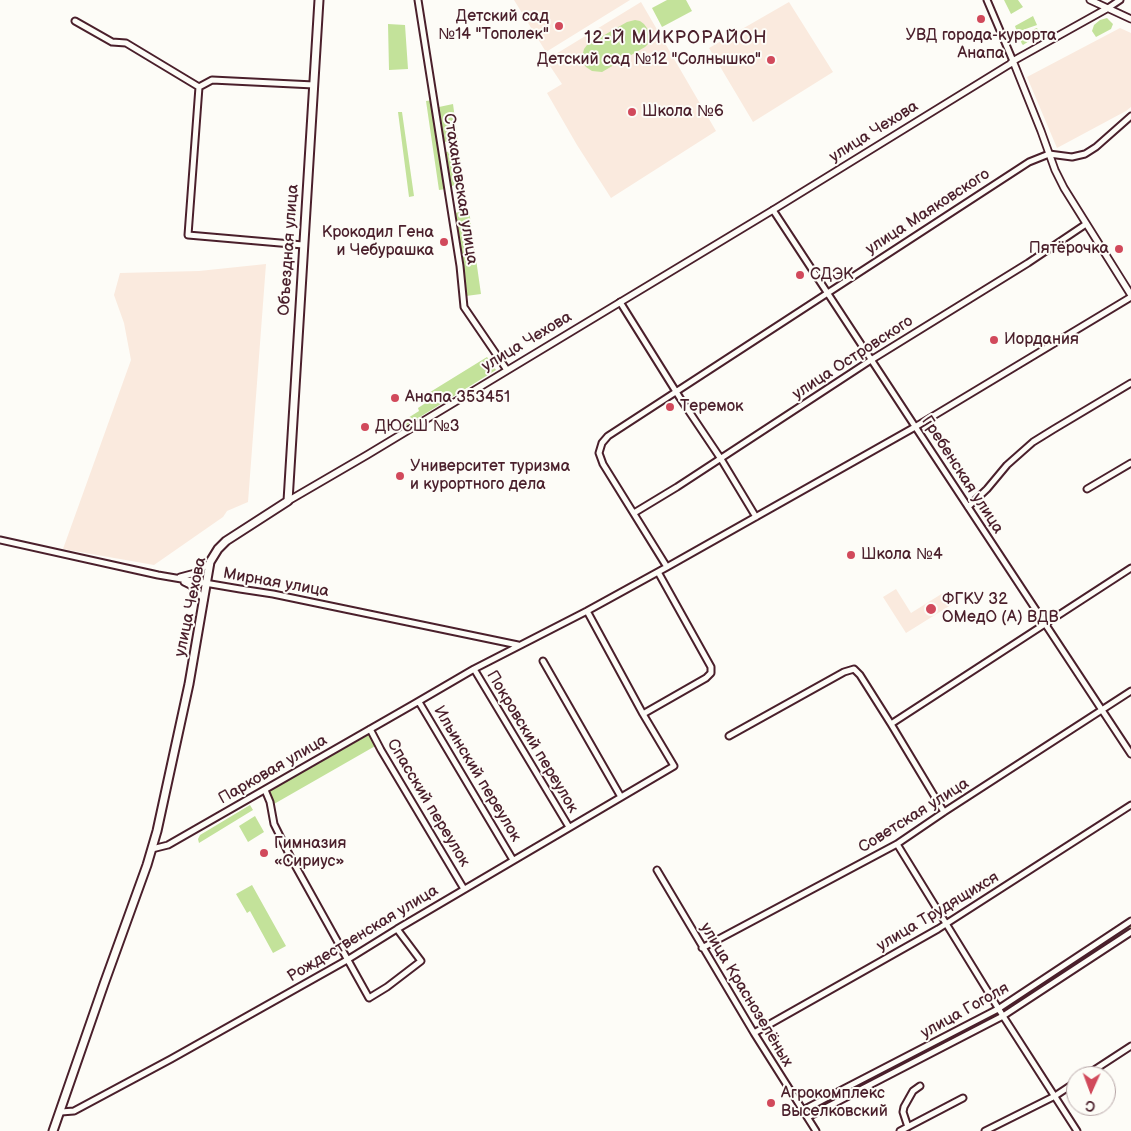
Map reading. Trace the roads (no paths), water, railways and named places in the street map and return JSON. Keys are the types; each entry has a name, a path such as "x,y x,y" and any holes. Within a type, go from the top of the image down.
{"main road":[{"name":"Объездная улица","path":"288,501 319,0"},
{"name":"улица Чехова","path":"152,849 189,684 210,562 226,540 288,501"},
{"path":"53,1131 152,849"}],"street":[{"name":"Стахановская улица","path":"418,0 460,266 464,307 507,370"},
{"path":"987,0 1064,188 1131,296"},
{"path":"1090,0 1131,19"},
{"path":"1108,8 1120,0"},
{"name":"улица Чехова","path":"288,501 368,455 773,210 1013,61 1108,8"},
{"path":"75,21 112,42 126,43 199,87"},
{"path":"199,87 212,80 314,85"},
{"path":"199,87 188,235 303,245"},
{"name":"улица Маяковского","path":"634,513 603,464 599,453 602,442 608,436 1029,162 1049,154 1072,157 1085,154 1096,147 1131,116"},
{"name":"Гребенская улица","path":"773,210 1131,754"},
{"name":"улица Островского","path":"634,513 721,459 871,360 1028,263 1086,224"},
{"name":"Парковая улица","path":"152,849 168,845 419,702 474,668 587,611 756,517 915,427 1131,296"},
{"path":"620,302 756,517"},
{"path":"968,507 988,488 1007,465 1033,442 1131,383"},
{"path":"1086,489 1131,463"},
{"path":"634,513 667,567"},
{"name":"Мирная улица","path":"0,540 177,578 273,594 519,646"},
{"path":"177,578 195,573 210,562"},
{"path":"891,724 1131,568"},
{"path":"587,611 643,714 706,678 711,673 711,667 658,572"},
{"path":"177,578 194,587 204,600"},
{"path":"543,661 622,797"},
{"name":"Покровский переулок","path":"474,668 569,828"},
{"path":"730,736 844,672 854,669 860,675 891,724 944,812"},
{"name":"Советская улица","path":"702,948 897,844 1131,691"},
{"name":"Ильинский переулок","path":"419,702 513,860"},
{"name":"Рождественская улица","path":"61,1112 74,1111 347,960 397,928 674,766 643,714"},
{"name":"Спасский переулок","path":"370,729 464,889"},
{"path":"265,790 270,802 274,824 369,998 421,961 397,928"},
{"name":"улица Трудящихся","path":"754,1033 946,924 1131,805"},
{"path":"897,844 1002,1016 1077,1131"},
{"name":"улица Краснозелёных","path":"657,870 702,948 816,1131"},
{"name":"улица Гоголя","path":"803,1110 998,1009 1131,921"},
{"name":"улица Гоголя","path":"808,1118 1002,1016 1131,932"},
{"path":"1100,1066 1131,1046"},
{"path":"908,1127 903,1112 904,1107 913,1091 920,1086"},
{"path":"985,1131 1066,1089"},
{"path":"900,1131 963,1098"}],"place":[{"name":"УВД города-курорта Анапа","path":"981,19"},
{"name":"Детский сад №14 \"Тополек\"","path":"559,26"},
{"name":"Детский сад №12 \"Солнышко\"","path":"771,60"},
{"name":"Школа №6","path":"632,112"},
{"name":"Крокодил Гена и Чебурашка","path":"444,242"},
{"name":"Пятёрочка","path":"1119,249"},
{"name":"СДЭК","path":"800,275"},
{"name":"Иордания","path":"994,340"},
{"name":"Анапа 353451","path":"395,398"},
{"name":"Теремок","path":"670,407"},
{"name":"ДЮСШ №3","path":"365,427"},
{"name":"Университет туризма и курортного дела","path":"400,476"},
{"name":"Школа №4","path":"851,555"},
{"name":"ФГКУ 32 ОМедО (А) ВДВ","path":"931,609"},
{"name":"Гимназия «Сириус»","path":"264,853"},
{"name":"Агрокомплекс Выселковский","path":"771,1103"}],"district":[{"name":"12-Й МИКРОРАЙОН","path":"676,38"}]}
